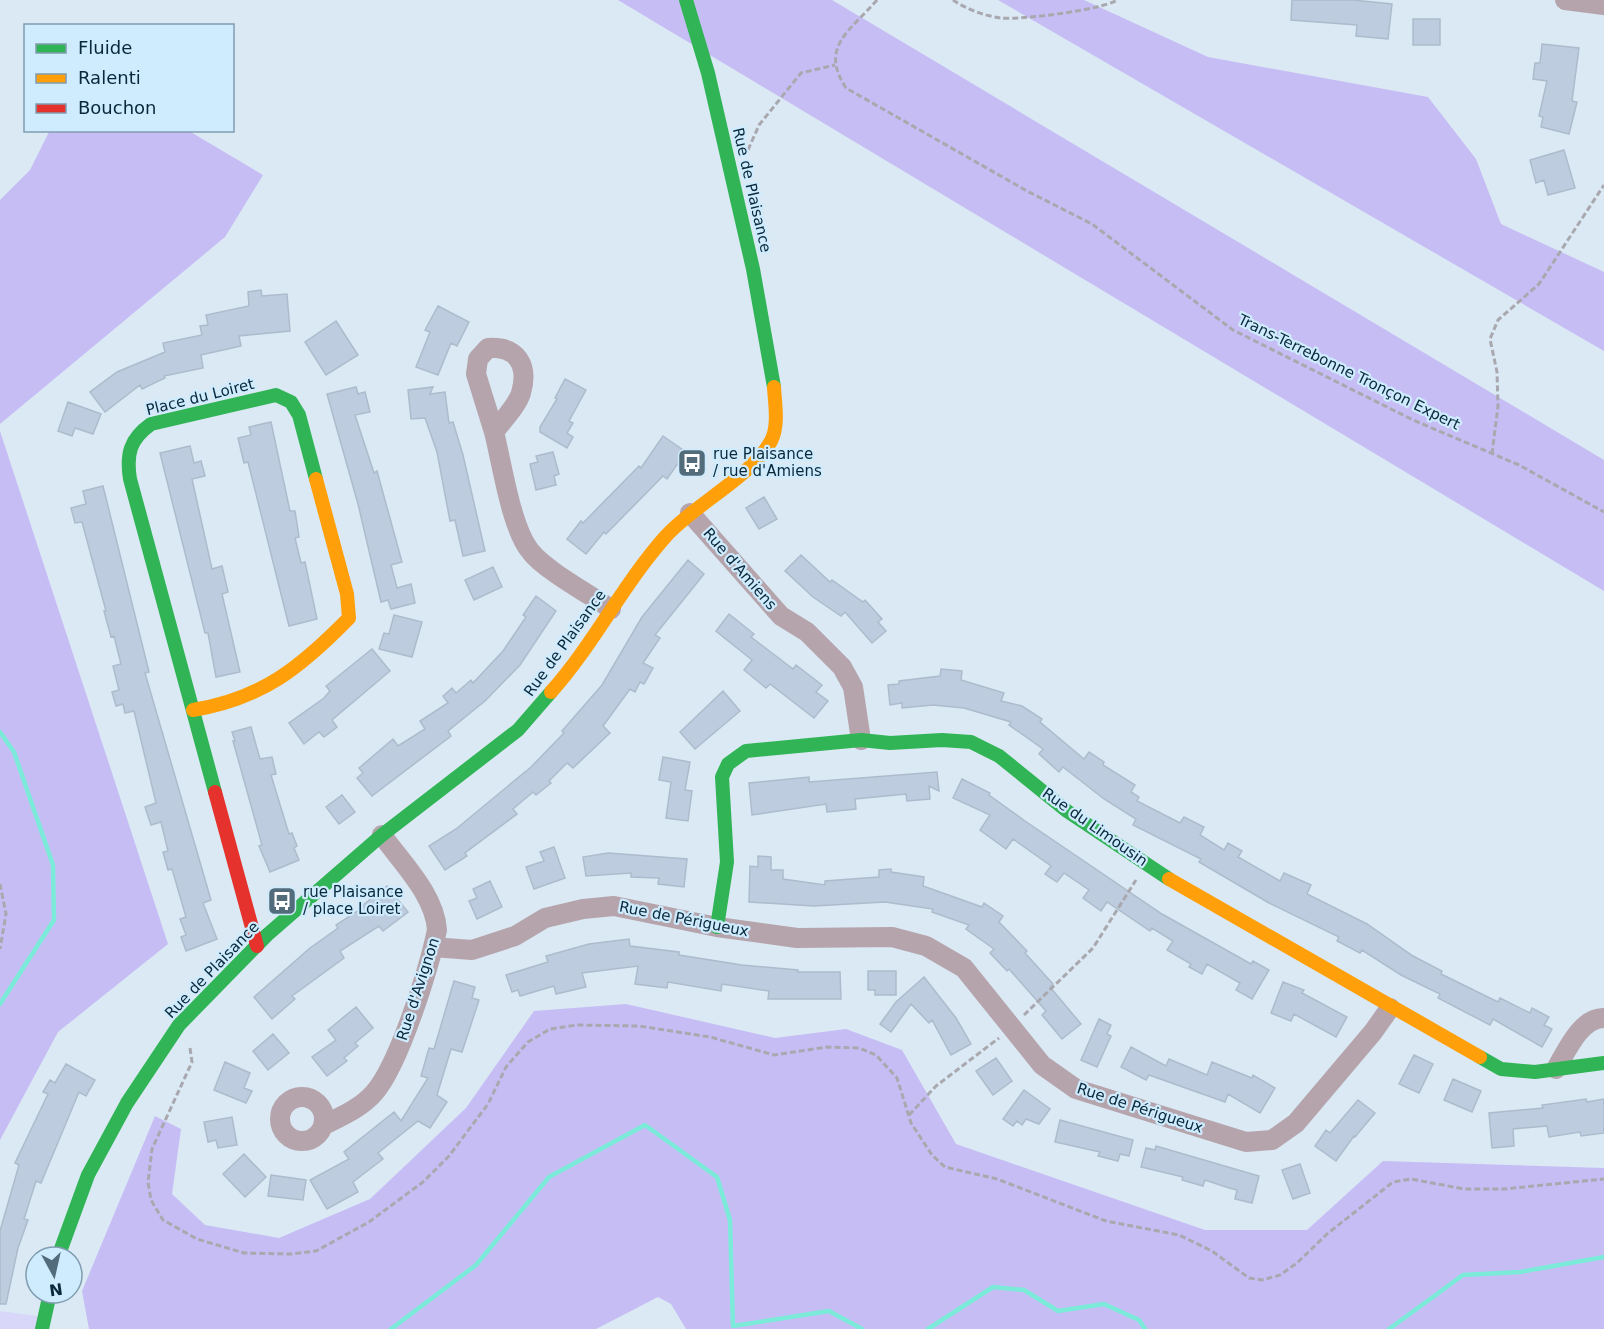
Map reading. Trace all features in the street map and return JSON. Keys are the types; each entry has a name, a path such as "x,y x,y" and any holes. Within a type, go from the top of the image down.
{"street":[{"name":"Rue de Plaisance","path":"62,1245 88,1175 127,1103 179,1025 257,946 382,835 518,730 555,688 664,537 690,513 759,459 772,439 776,414 774,384 753,269 708,73 686,0"},
{"path":"1565,0 1604,5"},
{"name":"Place du Loiret","path":"193,710 219,707 286,678 349,618 347,594 299,415 291,402 276,395 151,424 136,434 130,442 126,460 130,478 257,946"},
{"path":"494,432 519,532 530,551 542,563 610,609"},
{"name":"Rue d'Amiens","path":"690,513 781,616 807,632 842,667 853,687 861,740"},
{"name":"Rue du Limousin","path":"717,927 725,887 727,853 721,783 724,767 746,752 861,740 890,743 942,740 971,742 999,756 1067,811 1146,863 1390,1008 1502,1070 1518,1072 1604,1063"},
{"name":"Rue d'Avignon","path":"324,1125 364,1102 384,1079 399,1047 433,947 436,918 430,902 382,835"},
{"name":"Rue de Périgueux","path":"433,947 480,949 515,936 545,918 582,909 614,906 717,927 797,938 892,937 926,946 964,968 1042,1065 1076,1089 1246,1142 1272,1140 1296,1123 1373,1032 1390,1008"},
{"path":"1556,1069 1586,1026 1596,1018 1604,1018"},
{"path":"42,1329 47,1305"}],"path":[{"path":"746,159 749,142 759,125 801,73 835,65 834,54 843,39 877,0"},
{"path":"953,0 986,15 1003,18 1085,10 1117,0"},
{"name":"Trans-Terrebonne Tronçon Expert","path":"835,65 836,72 846,88 1027,191 1092,224 1233,330 1413,420 1519,465 1604,512"},
{"path":"1492,454 1498,406 1497,372 1490,339 1498,320 1539,284 1604,185"},
{"path":"909,1115 936,1086 1011,1029 1093,948 1146,863"},
{"path":"0,884 6,914 0,949"},
{"path":"179,1025 189,1042 192,1062 152,1149 148,1182 151,1200 163,1220 197,1239 244,1253 292,1254 316,1251 369,1222 423,1182 449,1156 488,1104 506,1067 528,1042 550,1029 577,1025 639,1026 710,1037 774,1055 826,1047 859,1048 876,1055 897,1078 909,1115 932,1155 945,1167 998,1179 1106,1221 1179,1235 1212,1251 1249,1278 1262,1280 1280,1275 1297,1263 1327,1234 1393,1182 1411,1179 1464,1189 1504,1188 1604,1179"}],"shaded area":[{"path":"618,0 832,0 1604,460 1604,591"},
{"path":"998,0 1084,0 1208,57 1428,97 1476,159 1501,224 1604,272 1604,351"},
{"path":"49,132 191,132 263,175 225,237 0,424 0,200 30,170"},
{"path":"0,431 168,944 58,1032 0,1140"},
{"path":"626,1004 775,1038 846,1029 902,1050 956,1144 1205,1230 1307,1230 1383,1161 1604,1168 1604,1329 686,1329 671,1304 658,1297 596,1329 89,1329 84,1302 84,1286 155,1116 181,1129 172,1194 205,1225 279,1238 370,1199 466,1108 534,1011"},
{"path":"0,1311 44,1317 42,1329 0,1329"}],"building":[{"path":"1292,0 1353,0 1392,4 1388,39 1356,36 1357,25 1291,20"},
{"path":"1413,19 1440,19 1440,45 1413,45"},
{"path":"1542,44 1579,48 1572,101 1577,102 1569,134 1541,127 1543,117 1539,116 1547,81 1533,79 1535,63 1540,63"},
{"path":"1564,150 1575,188 1548,195 1544,180 1536,183 1530,160"},
{"path":"261,290 262,296 287,294 290,331 239,336 241,346 201,355 203,368 164,376 165,378 142,389 140,385 105,412 90,392 117,372 165,352 163,343 202,335 200,326 208,325 206,315 249,306 248,292"},
{"path":"438,306 469,322 457,346 451,343 438,375 416,367 430,332 425,330"},
{"path":"336,321 358,355 326,375 305,342"},
{"path":"565,379 586,390 569,421 573,423 567,433 573,437 567,448 540,432 540,427 557,399 555,398"},
{"path":"356,387 358,394 365,392 370,412 355,415 374,473 377,471 402,562 391,565 397,588 411,584 415,603 391,609 388,600 381,602 358,504 327,394"},
{"path":"433,387 430,394 445,392 449,423 453,422 463,455 485,551 463,556 455,520 450,521 437,452 425,418 411,419 408,390"},
{"path":"68,402 101,414 93,434 75,428 72,436 58,431"},
{"path":"271,422 290,511 295,511 299,537 295,538 301,563 305,562 317,619 289,626 248,462 244,463 238,438 251,435 249,427"},
{"path":"663,436 686,452 667,479 663,476 606,534 604,532 586,554 567,539 581,521 583,523 639,466 641,468"},
{"path":"190,446 194,463 201,461 205,476 192,479 212,569 222,566 228,592 222,594 240,672 216,677 208,633 205,633 160,453"},
{"path":"553,452 559,474 554,476 556,485 536,490 530,464 538,462 536,456"},
{"path":"103,486 149,672 145,673 211,900 203,903 217,939 186,951 181,937 186,935 180,919 186,917 172,869 168,870 163,852 168,851 161,822 151,825 145,807 156,803 134,711 125,713 123,704 116,706 112,692 119,690 113,666 121,664 114,636 111,637 82,522 75,523 71,508 86,504 83,491"},
{"path":"764,497 777,519 759,529 746,508"},
{"path":"801,555 830,582 832,580 863,602 865,600 882,619 878,622 886,631 872,643 845,612 841,616 813,597 785,571"},
{"path":"688,560 704,574 655,635 660,638 643,663 653,668 644,684 640,682 635,692 630,689 603,726 610,733 573,768 567,763 549,781 551,783 536,795 533,792 513,809 517,814 465,853 467,856 445,870 429,846 456,829 531,767 564,733 562,731 602,685 642,617"},
{"path":"493,567 502,587 474,600 465,580"},
{"path":"536,596 556,611 520,665 485,701 448,731 451,736 372,796 357,778 363,773 359,768 393,739 398,746 425,729 420,721 448,703 443,696 452,688 456,693 471,680 473,683 503,651 526,617 523,615"},
{"path":"729,614 754,634 751,637 793,669 796,665 822,685 816,692 828,701 814,718 770,684 766,688 744,670 752,660 716,631"},
{"path":"394,615 422,622 412,657 379,649 384,633 389,634"},
{"path":"372,649 390,671 332,720 337,727 324,737 319,732 304,744 289,723 324,698 330,691 326,686"},
{"path":"941,669 962,671 961,680 1004,693 1001,701 1022,706 1042,719 1040,722 1084,759 1089,752 1104,762 1103,765 1135,785 1131,792 1139,797 1137,801 1180,823 1184,817 1204,827 1200,835 1224,850 1228,843 1242,851 1238,857 1280,881 1284,873 1311,885 1307,894 1367,924 1413,956 1442,971 1441,974 1498,1002 1500,998 1530,1013 1532,1008 1549,1017 1544,1025 1552,1029 1542,1047 1493,1019 1490,1025 1438,998 1440,994 1401,975 1362,950 1360,953 1337,941 1339,937 1269,903 1199,862 1201,859 1133,825 1136,819 1104,799 1063,767 1059,772 1039,754 1043,749 1009,725 1011,722 964,708 933,705 902,708 902,703 890,705 888,685 899,684 899,681 940,676"},
{"path":"723,691 740,711 695,749 680,732"},
{"path":"251,727 260,759 272,757 276,774 271,775 289,834 292,833 297,846 294,848 299,860 270,872 259,846 262,845 233,741 235,741 232,732"},
{"path":"663,757 690,762 685,790 692,791 688,821 666,818 671,782 659,780"},
{"path":"937,772 939,791 929,786 930,799 907,801 906,794 855,799 856,809 827,812 826,804 752,815 749,783 809,777 809,782"},
{"path":"962,779 990,793 989,795 1025,821 1162,914 1251,964 1253,961 1269,970 1252,999 1236,990 1240,983 1207,964 1202,974 1189,967 1191,964 1167,950 1173,941 1152,928 1150,931 1107,902 1101,911 1083,898 1089,890 1064,873 1057,882 1045,874 1051,866 1013,839 1006,849 980,830 990,815 953,798"},
{"path":"342,795 355,812 339,824 326,807"},
{"path":"554,847 565,878 534,889 526,867 544,861 540,852"},
{"path":"608,853 687,859 684,887 658,884 659,878 631,877 631,873 586,876 583,857"},
{"path":"758,856 771,857 771,870 783,870 783,879 825,885 825,881 879,877 879,870 891,869 891,872 924,877 923,886 982,907 984,903 1003,916 999,922 1027,951 1025,953 1053,984 1050,987 1081,1024 1062,1039 1042,1015 1046,1011 1009,969 1007,971 990,953 994,949 966,929 969,925 932,912 933,909 885,902 814,906 749,902 750,866 758,867"},
{"path":"490,881 502,907 477,919 469,901 477,898 473,889"},
{"path":"387,886 408,912 383,931 379,926 340,951 344,958 292,996 295,999 272,1019 254,997 310,948 338,928 336,925 364,907 363,905"},
{"path":"629,939 630,946 679,952 679,955 742,965 798,970 798,972 840,972 841,999 768,999 769,991 722,984 721,991 668,982 667,988 635,984 638,966 582,973 586,987 556,994 554,986 520,996 518,990 512,992 506,975 548,962 546,956 589,944"},
{"path":"868,971 896,971 896,995 875,995 875,990 868,990"},
{"path":"924,977 956,1018 971,1044 951,1055 932,1020 929,1023 911,1004 891,1032 880,1024 896,1002"},
{"path":"454,981 475,987 472,998 479,1000 462,1052 451,1049 437,1095 447,1102 430,1128 418,1121 378,1153 383,1159 353,1182 358,1192 327,1209 310,1180 349,1159 344,1152 394,1112 401,1121 428,1078 421,1076 429,1048 434,1049"},
{"path":"1283,982 1304,990 1302,993 1347,1017 1336,1037 1294,1014 1291,1021 1271,1013"},
{"path":"356,1007 373,1028 355,1043 358,1046 344,1058 347,1061 327,1076 312,1057 336,1040 328,1030"},
{"path":"1099,1019 1111,1025 1107,1034 1111,1036 1097,1067 1081,1060"},
{"path":"273,1034 289,1053 268,1070 253,1051"},
{"path":"1131,1047 1166,1066 1169,1059 1207,1075 1212,1062 1252,1078 1253,1075 1275,1088 1260,1113 1228,1094 1225,1102 1149,1075 1146,1080 1121,1067"},
{"path":"1414,1055 1433,1064 1419,1093 1399,1084"},
{"path":"996,1058 1012,1081 993,1095 976,1071"},
{"path":"225,1062 250,1073 244,1088 252,1091 246,1103 214,1090"},
{"path":"66,1064 95,1080 86,1096 79,1092 41,1183 36,1181 24,1219 28,1220 18,1248 6,1304 0,1304 0,1231 19,1165 15,1163 48,1094 43,1092 50,1080 55,1083"},
{"path":"1453,1079 1481,1091 1472,1112 1444,1100"},
{"path":"1024,1090 1050,1109 1039,1124 1026,1119 1022,1125 1017,1121 1013,1126 1003,1119"},
{"path":"1586,1099 1587,1102 1604,1099 1604,1133 1581,1136 1580,1132 1549,1137 1547,1126 1513,1129 1514,1146 1492,1148 1489,1113 1543,1108 1542,1105"},
{"path":"1358,1100 1375,1113 1336,1161 1315,1146 1326,1130 1330,1133"},
{"path":"232,1117 237,1145 218,1148 216,1140 208,1142 204,1122"},
{"path":"1060,1120 1133,1140 1129,1156 1120,1154 1118,1161 1098,1156 1100,1152 1055,1142"},
{"path":"1156,1146 1259,1176 1252,1203 1235,1199 1237,1190 1205,1180 1203,1186 1182,1180 1183,1177 1141,1167 1146,1148 1155,1150"},
{"path":"244,1154 266,1177 245,1197 223,1174"},
{"path":"1300,1164 1310,1193 1293,1199 1282,1170"},
{"path":"271,1175 306,1180 303,1200 268,1196"}],"waterway":[{"path":"0,732 14,752 53,865 54,920 0,1004"},
{"path":"391,1329 476,1265 549,1177 645,1125 717,1177 730,1220 733,1326 829,1311 862,1329"},
{"path":"1389,1329 1463,1275 1520,1272 1604,1257"},
{"path":"928,1329 993,1287 1024,1290 1058,1311 1104,1304 1139,1320 1145,1329"}],"traffic: fast":[{"path":"686,0 708,73 753,269 774,387"},
{"path":"215,792 130,479 131,448 138,435 151,424 276,395 291,402 299,415 316,479"},
{"path":"62,1245 88,1175 127,1103 179,1025 267,935 382,835 518,730 551,692"},
{"path":"717,927 727,862 722,777 728,764 746,751 861,740 890,743 942,740 971,742 999,756 1067,811 1169,879"},
{"path":"1480,1057 1501,1069 1535,1072 1604,1063"},
{"path":"42,1329 47,1305"}],"traffic: slow":[{"path":"551,692 666,536 750,467 762,454 771,441 775,429 774,387"},
{"path":"193,710 240,698 279,678 314,652 349,618 347,594 316,479"},
{"path":"1169,879 1480,1057"}],"traffic: jam":[{"path":"215,792 257,946"}],"place":[{"name":"rue Plaisance / rue d'Amiens","path":"692,463"},
{"name":"rue Plaisance / place Loiret","path":"282,901"}]}
